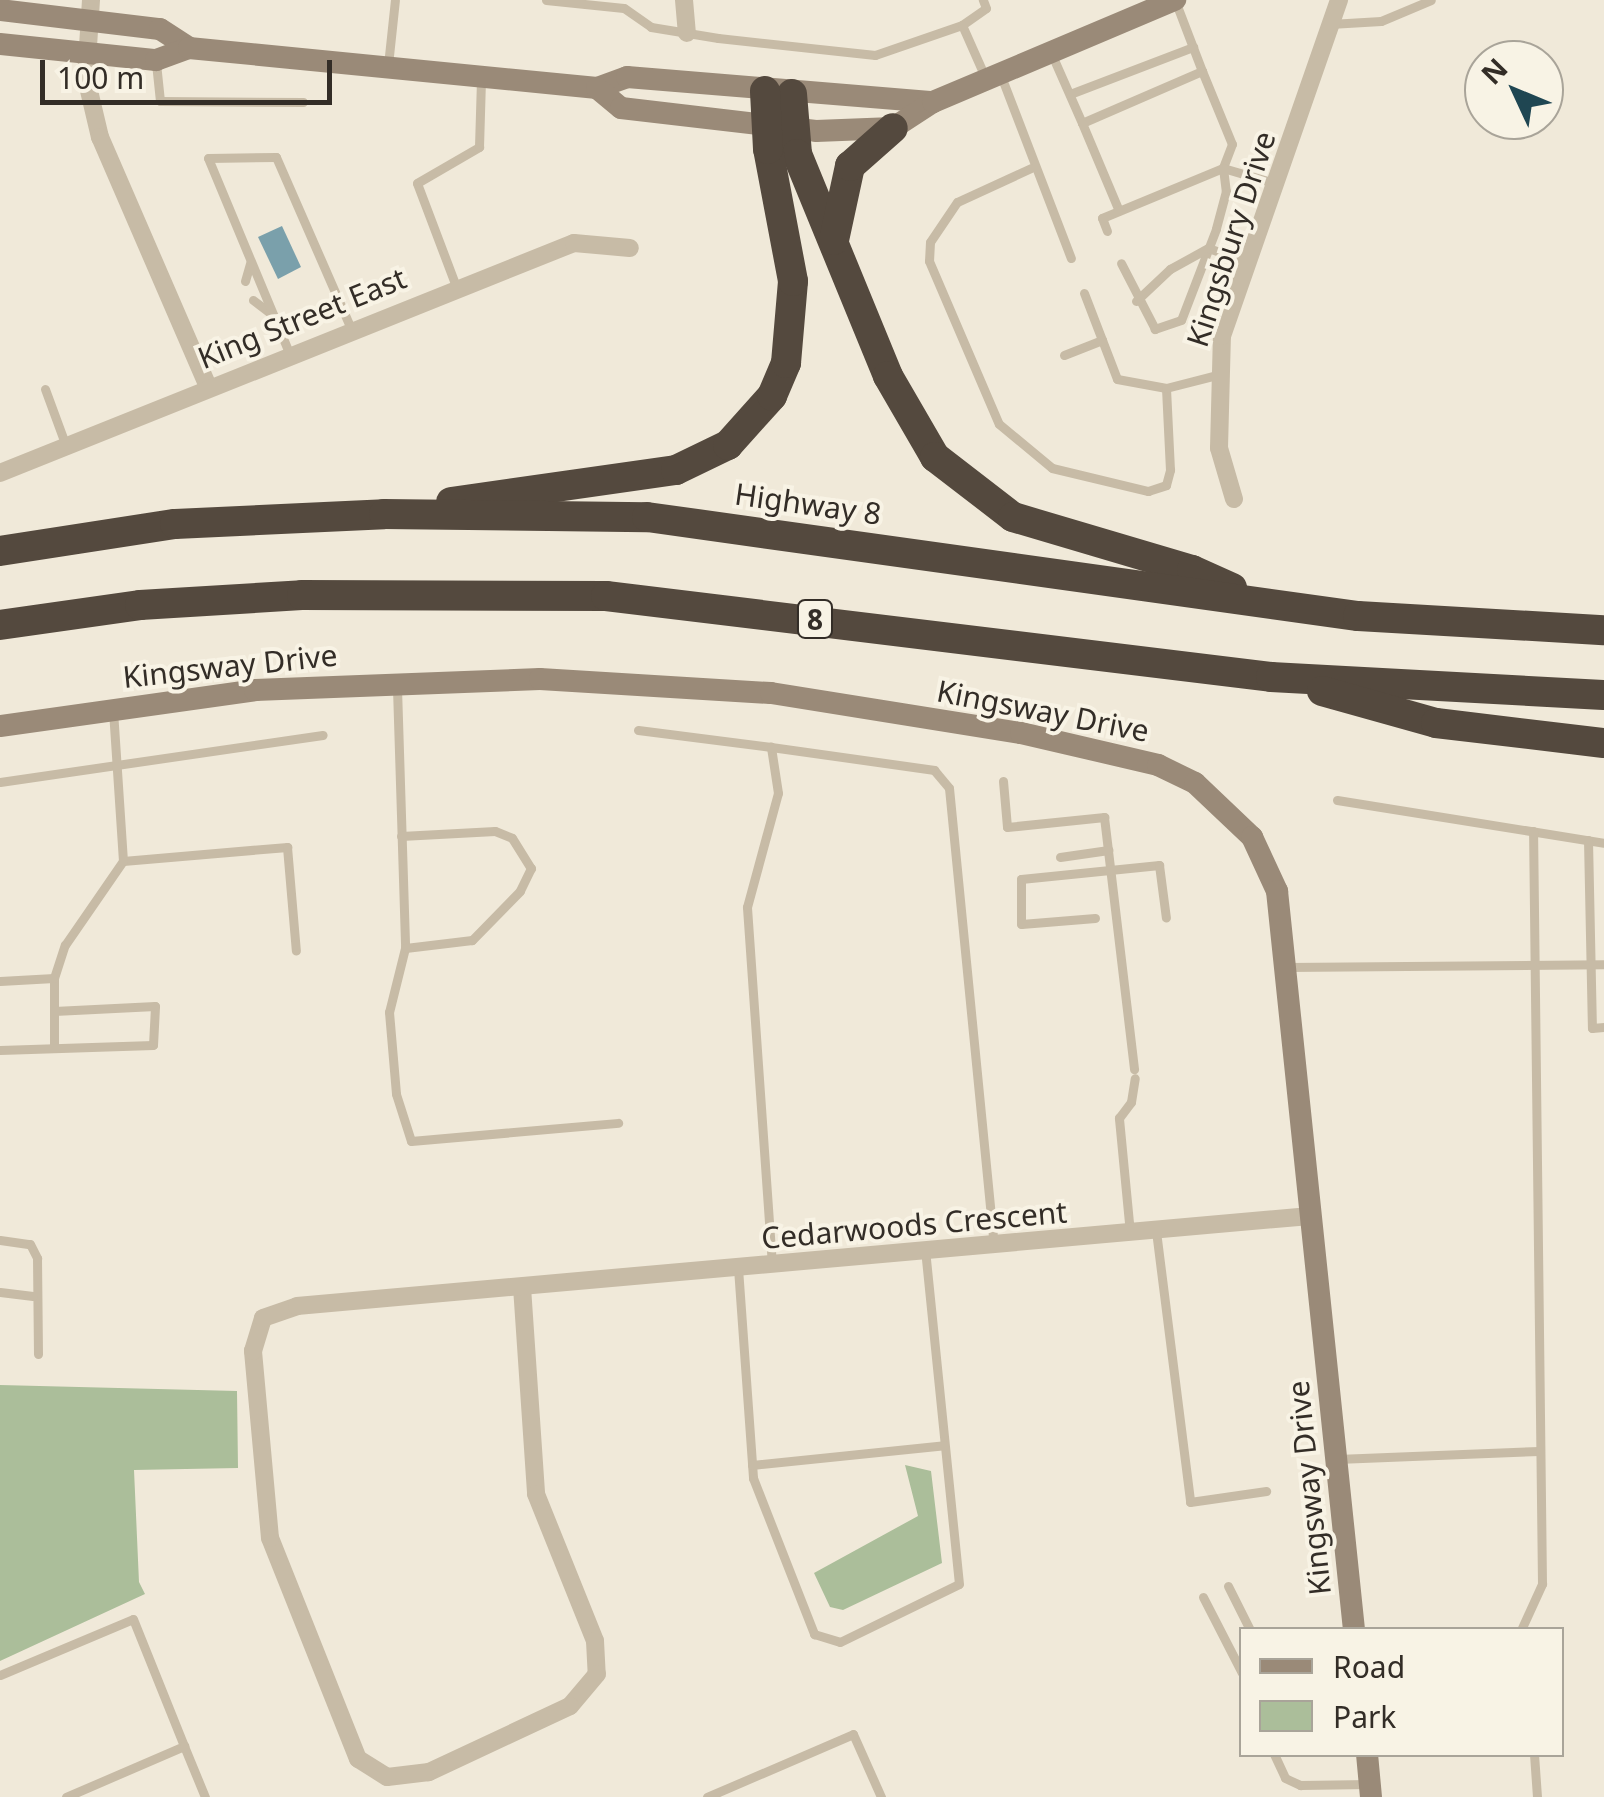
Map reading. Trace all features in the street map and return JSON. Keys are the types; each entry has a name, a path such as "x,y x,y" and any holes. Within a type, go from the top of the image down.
{"highway":[{"path":"384,514 529,487 676,470 728,445 750,425 772,396 792,328 778,92"},
{"path":"780,128 797,154 905,410 954,477 1013,518 1192,570 1262,602"},
{"path":"834,243 850,166 893,128"},
{"name":"Highway 8","path":"0,551 175,524 384,514 647,517 1358,616 1604,630"},
{"name":"8","path":"0,625 140,606 302,595 606,596 1270,677 1604,695"},
{"path":"1270,677 1436,723 1604,743"}],"street":[{"path":"684,0 687,33"},
{"path":"597,88 621,108 780,128 893,128 933,102 1175,0"},
{"name":"Kingsbury Drive","path":"1234,499 1221,470 1217,375 1222,336 1339,0"},
{"path":"0,10 90,10 160,29 188,48"},
{"path":"90,10 86,54 100,137 208,388"},
{"path":"0,44 156,60 188,48 597,88 628,76 778,92 933,102"},
{"name":"King Street East","path":"0,473 574,244 630,248"},
{"name":"Kingsway Drive","path":"0,726 113,708 397,680 540,678 771,693 1021,733 1158,765 1195,783 1252,837 1277,891 1354,1627"},
{"name":"Cedarwoods Crescent","path":"522,1287 536,1494 594,1641 597,1674 570,1706 429,1772 387,1777 358,1759 270,1538 255,1331 264,1318 296,1306 1310,1216"},
{"path":"1367,1757 1371,1791"}],"lane":[{"path":"388,65 394,0"},
{"path":"546,0 624,8 651,27 874,55 962,25 986,8 983,0"},
{"path":"1120,263 1136,300 1155,329 1181,320 1226,191 1223,168 1232,144 1175,0"},
{"path":"1330,24 1381,21 1431,0"},
{"path":"962,25 994,79 1071,258"},
{"path":"1070,94 1193,48"},
{"path":"1051,52 1119,211"},
{"path":"156,60 160,101 303,102"},
{"path":"1082,124 1202,70"},
{"path":"458,289 417,183 478,147 481,74"},
{"path":"290,355 273,315 274,303 250,263 208,158 276,157 352,331"},
{"path":"1031,168 957,202 930,242 929,261 998,424 1052,468 1148,491 1166,486 1170,470 1166,388"},
{"path":"1107,230 1102,218 1223,168 1276,184"},
{"path":"1136,300 1170,269 1208,248 1248,262"},
{"path":"245,281 250,263"},
{"path":"1084,293 1117,379 1166,388 1217,375"},
{"path":"253,300 273,315"},
{"path":"1064,356 1102,340"},
{"path":"45,388 66,446"},
{"path":"397,680 405,948 389,1012 396,1094 411,1140 618,1123"},
{"path":"54,1048 54,978 86,906 123,861 113,708"},
{"path":"638,730 934,770 949,788 994,1245"},
{"path":"0,782 322,735"},
{"path":"771,746 778,793 747,907 772,1265"},
{"path":"1004,781 1007,827 1104,817 1134,1074 1131,1102 1119,1118 1130,1233"},
{"path":"1337,800 1604,843"},
{"path":"1521,1627 1542,1584 1533,831"},
{"path":"401,836 495,832 512,838 531,868 520,891 472,940 405,948"},
{"path":"1588,840 1592,1028 1604,1027"},
{"path":"123,861 287,847 296,951"},
{"path":"1060,857 1108,850"},
{"path":"1095,918 1022,924 1020,879 1159,865 1166,918"},
{"path":"1285,967 1604,964"},
{"path":"0,982 54,978"},
{"path":"0,1050 153,1045 155,1006 54,1011"},
{"path":"1156,1231 1190,1502 1266,1492"},
{"path":"0,1240 30,1244 37,1258 33,1296 38,1354"},
{"path":"738,1268 752,1465 814,1634 840,1642 959,1584 925,1251"},
{"path":"0,1292 33,1296"},
{"path":"752,1465 944,1445"},
{"path":"1336,1458 1539,1451"},
{"path":"1228,1586 1248,1627"},
{"path":"1204,1597 1239,1667"},
{"path":"0,1674 133,1618 204,1797"},
{"path":"707,1797 853,1734 881,1797"},
{"path":"66,1797 184,1746"},
{"path":"1275,1757 1284,1778 1300,1785 1371,1791"},
{"path":"1534,1757 1536,1797"}],"green space":[{"path":"0,1385 237,1391 238,1468 134,1470 139,1582 145,1594 0,1661"},
{"path":"905,1465 931,1471 942,1563 843,1610 830,1607 814,1573 918,1516"}],"water":[{"path":"282,226 301,267 278,279 258,237"}]}
